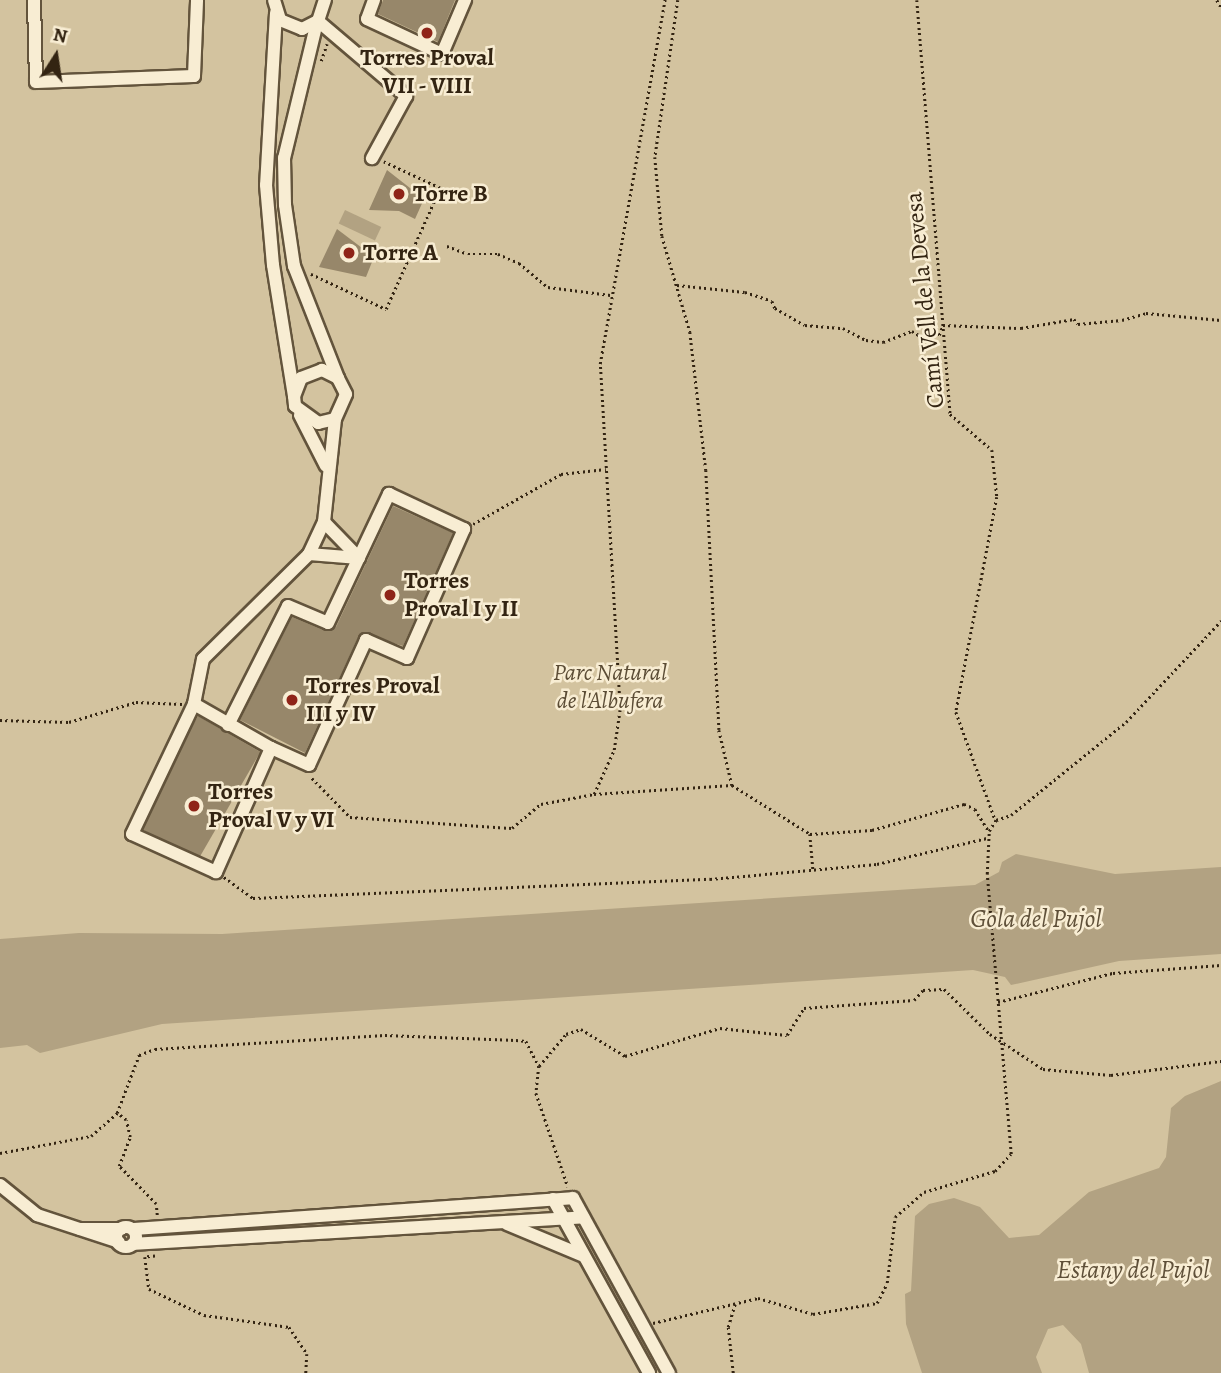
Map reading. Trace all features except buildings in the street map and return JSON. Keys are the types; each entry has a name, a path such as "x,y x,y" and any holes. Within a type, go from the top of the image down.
{"street":[{"path":"34,0 36,82 194,76 197,0"},
{"path":"271,748 216,872 132,834 194,704 203,659 309,554 324,522 326,467 335,419 346,394 294,266 285,205 284,158 325,0"},
{"path":"374,0 367,19 442,54 465,0"},
{"path":"275,6 294,28 318,21"},
{"path":"275,6 266,185 294,396 300,415 326,467"},
{"path":"318,21 406,96 373,157"},
{"path":"294,396 301,378 322,370 338,377"},
{"path":"300,415 318,423 335,419"},
{"path":"194,704 228,725 271,748 309,765 366,640 407,658 464,529 389,494 328,623 288,606 228,725"},
{"path":"324,522 359,558"},
{"path":"309,554 359,558"},
{"path":"0,1185 37,1215 77,1230 159,1251 583,1216"},
{"path":"77,1230 158,1230 573,1198 669,1373"},
{"path":"553,1199 649,1373"},
{"path":"504,1222 584,1256"},
{"path":"118,1242 127,1229"},
{"path":"127,1229 133,1244"}],"path":[{"path":"594,793 614,750 620,709 600,363 610,295 665,0"},
{"path":"678,0 655,157 662,236 690,332 700,415 719,730 732,785"},
{"name":"Camí Vell de la Devesa","path":"917,0 950,414 992,450 997,497 956,712 996,820"},
{"path":"1217,0 1221,7"},
{"path":"299,269 386,309 440,188 373,157"},
{"path":"447,246 468,254 498,254 548,287 610,295"},
{"path":"677,285 745,292 772,301 775,308 805,325 843,328 866,340 883,342 912,331 922,337 939,335 943,325 1021,328 1074,319 1078,324 1122,320 1146,313 1221,320"},
{"path":"464,529 561,474 606,469"},
{"path":"643,1325 758,1298 813,1314 877,1303 887,1283 895,1217 924,1192 995,1171 1011,1154 988,874 989,831 996,820 1011,815 1126,722 1221,621"},
{"path":"0,720 69,722 74,718 91,720 136,702 194,704"},
{"path":"309,765 312,777 350,817 512,828 541,804 594,793 732,785 810,834 872,830 964,804 975,809 989,831"},
{"path":"810,834 813,870"},
{"path":"216,872 253,898 813,870 877,864 987,838"},
{"path":"998,1002 1113,973 1221,965"},
{"path":"539,1066 566,1034 581,1029 625,1056 720,1028 768,1036 787,1035 804,1008 914,1000 923,990 944,989 985,1029 1043,1069 1076,1074 1147,1072 1221,1061"},
{"path":"0,1153 21,1144 92,1136 117,1113 139,1055 155,1049 385,1035 516,1040 526,1041 539,1066 536,1093 573,1198"},
{"path":"117,1113 126,1120 130,1137 119,1166 156,1204 158,1230"},
{"path":"159,1251 145,1257 149,1289 204,1315 289,1327 307,1353 306,1373"},
{"path":"733,1373 728,1327 735,1304"}],"green space":[{"name":"Parc Natural de l'Albufera","path":"0,0 1221,0 1221,1373 0,1373"}],"water":[{"path":"345,210 381,227 375,240 339,224"},
{"name":"Gola del Pujol","path":"1016,854 1115,874 1221,867 1221,954 1119,961 1011,985 1005,977 973,970 162,1024 40,1053 27,1045 0,1048 0,939 79,933 222,934 975,885 999,872 1002,862"},
{"name":"Estany del Pujol","path":"1221,1081 1221,1373 1089,1373 1081,1344 1063,1325 1048,1329 1036,1357 1042,1373 922,1373 906,1324 905,1294 911,1291 915,1216 929,1204 954,1198 980,1207 1009,1238 1039,1235 1089,1192 1159,1168 1166,1157 1171,1108 1185,1096"}],"place":[{"name":"Torres Proval VII - VIII","path":"427,33"},
{"name":"Torre B","path":"399,194"},
{"name":"Torre A","path":"349,253"},
{"name":"Torres Proval I y II","path":"390,595"},
{"name":"Torres Proval III y IV","path":"292,700"},
{"name":"Torres Proval V y VI","path":"194,806"}]}
